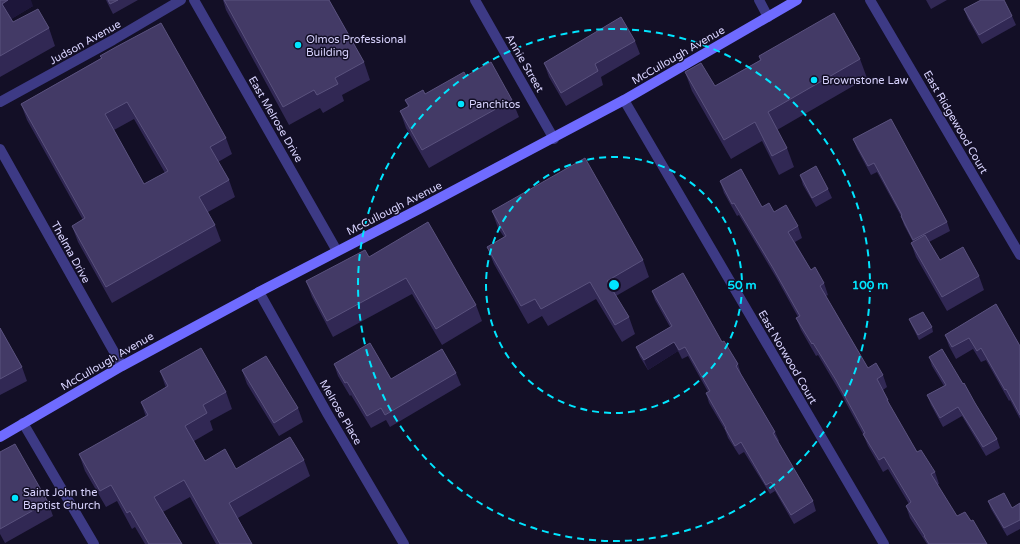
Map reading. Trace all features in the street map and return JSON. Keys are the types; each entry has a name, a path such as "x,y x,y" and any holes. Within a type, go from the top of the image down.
{"main road":[{"name":"McCullough Avenue","path":"0,436 122,366 259,292 399,220 624,100 797,0"}],"street":[{"name":"Judson Avenue","path":"0,102 113,40 181,0"},
{"name":"East Melrose Drive","path":"194,0 337,251"},
{"name":"Annie Street","path":"475,0 554,138"},
{"path":"759,0 768,17"},
{"name":"East Ridgewood Court","path":"870,0 1020,256"},
{"name":"East Norwood Court","path":"624,100 884,544"},
{"name":"Thelma Drive","path":"0,150 122,366"},
{"name":"Melrose Place","path":"259,292 327,413 404,544"},
{"path":"23,423 94,544"}],"building":[{"path":"0,0 8,0 2,4 13,22 38,9 49,28 0,56"},
{"path":"108,0 118,0 110,4"},
{"name":"Olmos Professional Building","path":"224,0 329,0 364,62 335,78 338,84 317,95 314,90 283,107"},
{"path":"981,0 1004,0 1012,16 979,35 964,9"},
{"path":"834,13 860,59 768,112 787,148 772,156 755,122 724,140 685,72 701,63 715,86 761,60 759,56"},
{"path":"621,17 635,41 595,64 598,71 561,93 544,63"},
{"path":"161,23 226,138 210,147 229,180 199,197 215,225 106,287 72,226 85,218 21,104 102,58 100,56","holes":["127,102 168,171 144,184 105,114"]},
{"path":"491,62 512,100 422,150 400,111 409,106 405,100 423,90 425,94 464,72 466,76"},
{"path":"891,119 947,222 913,240 901,216 902,215 874,163 868,166 853,139"},
{"path":"585,158 643,260 607,281 629,317 615,325 590,282 541,309 535,299 521,306 487,247 506,236 492,211"},
{"path":"816,166 828,189 812,198 800,175"},
{"path":"741,169 762,207 769,203 774,212 786,205 798,226 788,232 811,270 815,267 824,283 820,286 868,368 876,363 883,375 877,379 887,400 917,452 921,450 935,472 931,474 957,516 965,512 971,521 973,520 987,544 929,544 906,506 911,502 884,457 879,460 863,434 865,433 836,380 796,318 800,316 773,268 734,203 732,204 720,181"},
{"path":"428,222 476,305 436,329 406,278 327,321 306,281 365,250 369,257"},
{"path":"925,235 940,260 963,247 979,276 942,297 911,243"},
{"path":"683,273 722,342 724,341 738,364 736,366 813,501 791,515 771,482 766,485 741,442 735,446 706,393 710,391 685,347 679,350 674,342 644,360 636,347 672,326 652,291"},
{"path":"996,304 1020,346 1020,415 981,348 977,351 969,338 952,347 945,335"},
{"path":"923,312 932,327 918,335 909,319"},
{"path":"0,328 22,367 0,379"},
{"path":"370,343 391,379 442,349 456,373 385,415 381,408 367,416 347,382 345,383 334,364"},
{"path":"201,348 226,392 203,405 207,413 185,426 205,461 225,449 236,469 290,437 304,460 229,503 252,544 220,544 184,480 154,497 182,544 149,544 130,511 127,513 111,485 100,491 79,454 148,415 141,402 168,386 160,371"},
{"path":"942,349 997,439 983,447 958,407 940,418 927,395 946,385 929,357"},
{"path":"266,356 298,408 274,423 242,370"},
{"path":"15,444 48,502 0,529 0,452"},
{"path":"1004,493 1012,508 1020,503 1020,520 1004,528 988,501"}],"place":[{"name":"Olmos Professional Building","path":"298,45"},
{"name":"Brownstone Law","path":"814,80"},
{"name":"Panchitos","path":"461,104"},
{"name":"Saint John the Baptist Church","path":"15,498"}]}
